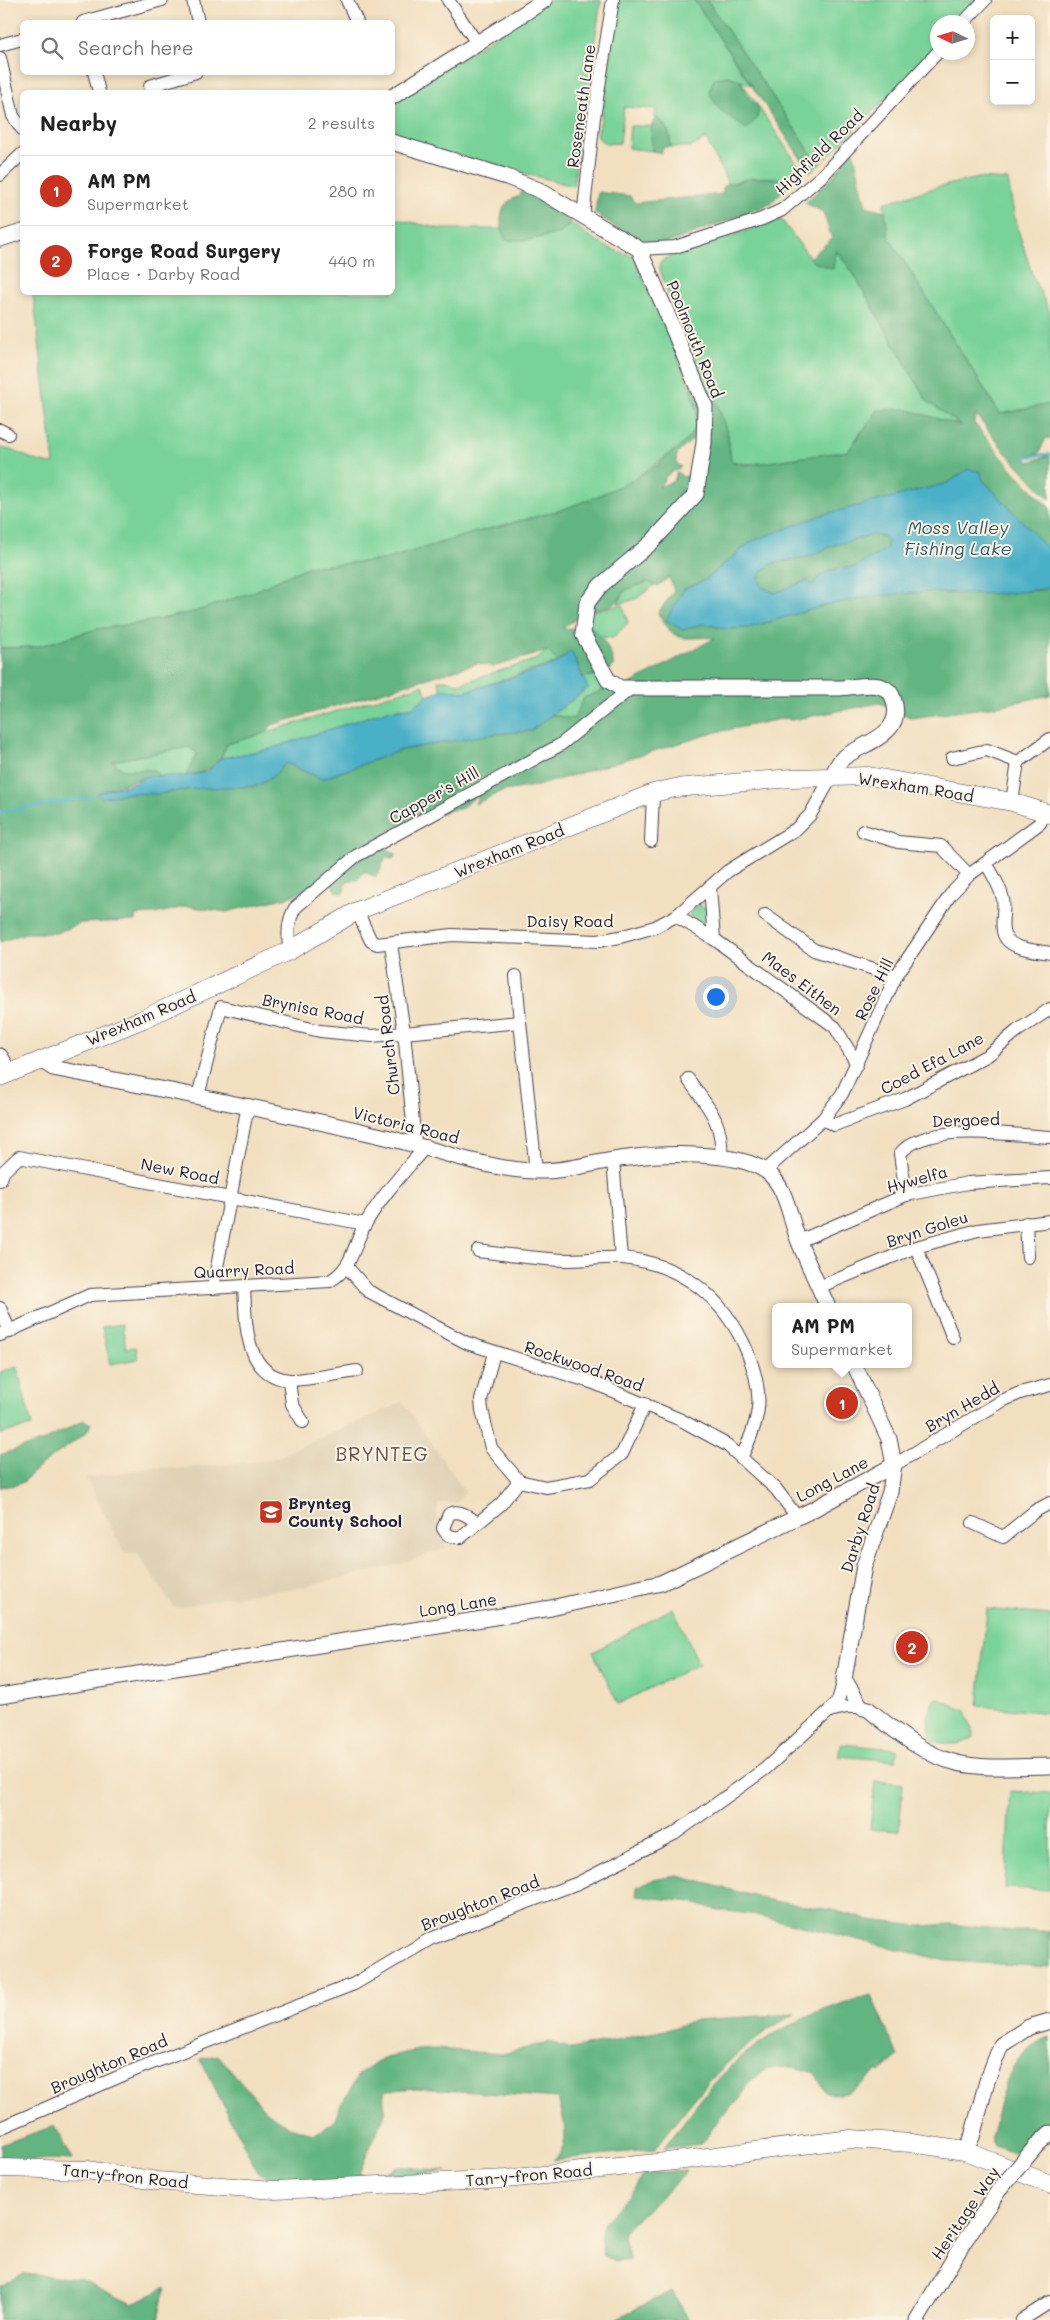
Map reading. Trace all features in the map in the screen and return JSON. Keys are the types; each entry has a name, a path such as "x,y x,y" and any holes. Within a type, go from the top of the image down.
{"main road":[{"name":"Wrexham Road","path":"5,1075 141,1020 289,951 358,911 653,792 675,788 832,776 869,776 1012,802 1047,813"},
{"name":"Tan-y-fron Road","path":"0,2168 87,2170 157,2181 275,2190 507,2179 850,2140 912,2143 965,2151 1050,2184"}],"street":[{"path":"89,20 162,0"},
{"path":"193,0 198,20"},
{"path":"347,0 355,20"},
{"path":"448,0 477,43"},
{"path":"395,95 545,0"},
{"name":"Roseneath Lane","path":"583,218 594,117 613,0"},
{"path":"971,15 985,0"},
{"path":"0,45 20,40"},
{"path":"0,58 14,116 20,126"},
{"name":"Highfield Road","path":"639,249 674,247 762,219 782,210 824,174 931,60"},
{"path":"95,75 98,90"},
{"path":"150,86 186,75"},
{"path":"395,143 507,177 539,190 583,218 639,249"},
{"path":"0,174 20,156"},
{"path":"0,239 20,233"},
{"name":"Poolmouth Road","path":"639,249 705,406 704,443 696,494 652,542 600,586 588,603 583,634 608,680 620,688 840,688 871,685 886,688 893,695 895,713 885,735 841,760 832,776"},
{"name":"Capper's Hill","path":"289,951 288,930 290,917 295,908 356,856 560,744 630,689"},
{"path":"1012,802 1018,762 1050,739"},
{"path":"952,758 987,750 1018,762"},
{"name":"Daisy Road","path":"358,911 370,941 377,944 391,944 452,935 598,940 620,937 655,927 676,916 728,871 786,836 810,815 832,776"},
{"path":"651,841 653,792"},
{"name":"Rose Hill","path":"765,1171 822,1119 842,1094 896,976 951,894 969,875 1040,823 1047,813"},
{"path":"863,831 898,842 941,846 969,875"},
{"path":"986,863 1004,901 1003,932 1007,939 1018,947 1050,953"},
{"path":"710,888 714,939"},
{"path":"765,915 814,950 896,976"},
{"name":"Maes Eithen","path":"676,916 714,939 835,1027 857,1064"},
{"name":"Church Road","path":"391,944 420,1145"},
{"path":"516,976 536,1171"},
{"name":"Brynisa Road","path":"198,1096 221,1007 320,1030 372,1036 520,1022"},
{"name":"Coed Efa Lane","path":"822,1119 834,1126 904,1099 988,1055 1017,1031 1050,1009"},
{"path":"0,1056 5,1075"},
{"name":"Victoria Road","path":"41,1060 53,1068 248,1105 420,1145 486,1164 536,1171 562,1170 638,1157 721,1157 750,1164 765,1171"},
{"path":"688,1079 716,1118 723,1140 721,1157"},
{"path":"213,1288 248,1105"},
{"name":"Dergoed","path":"906,1195 900,1154 906,1145 922,1138 972,1132 1050,1137"},
{"path":"347,1267 365,1224 420,1145"},
{"name":"New Road","path":"0,1180 4,1171 19,1156 365,1224"},
{"path":"612,1160 621,1258"},
{"path":"765,1171 774,1178 781,1188 799,1241 826,1303"},
{"name":"Hywelfa","path":"799,1241 906,1195 968,1183 1050,1178"},
{"name":"Bryn Goleu","path":"819,1288 916,1247 978,1230 1050,1220"},
{"path":"1026,1223 1028,1257"},
{"path":"916,1247 953,1338"},
{"path":"478,1251 540,1259 621,1258 660,1265 684,1276 714,1301 739,1334 754,1370 760,1403 753,1434 742,1456"},
{"name":"Quarry Road","path":"5,1334 90,1295 322,1282 339,1276 347,1267"},
{"name":"Rockwood Road","path":"347,1267 368,1291 448,1334 494,1353 594,1383 645,1404 727,1444 776,1489 797,1517"},
{"path":"244,1286 247,1338 252,1352 261,1367 289,1380 357,1371"},
{"path":"0,1308 5,1334"},
{"path":"494,1353 481,1400 482,1410 491,1448 519,1481 546,1487 590,1479 622,1454 645,1404"},
{"name":"Darby Road","path":"844,1679 864,1566 890,1492 894,1465 889,1439 856,1368"},
{"path":"289,1380 292,1404 303,1422"},
{"name":"Bryn Hedd","path":"894,1465 1004,1400 1020,1393 1050,1385"},
{"name":"Long Lane","path":"0,1696 436,1627 608,1596 661,1583 797,1517 894,1465"},
{"path":"477,1523 501,1504 519,1481"},
{"path":"973,1523 1003,1537 1035,1511 1050,1503"},
{"path":"844,1679 861,1707"},
{"name":"Broughton Road","path":"0,2128 137,2069 354,1984 430,1938 578,1883 674,1834 765,1770 829,1711 838,1700 844,1679"},
{"path":"829,1711 847,1707 868,1709 915,1744 932,1754 956,1763 987,1767 1050,1766"},
{"path":"965,2151 972,2138 987,2081 1001,2045 1029,2027 1050,2021"},
{"name":"Heritage Way","path":"917,2320 965,2240 999,2190 1037,2144 1050,2133"},
{"path":"1022,2320 1050,2302"}],"shaded area":[{"name":"Brynteg County School","path":"403,1402 465,1492 456,1503 438,1503 437,1522 446,1548 397,1565 302,1587 224,1598 174,1608 137,1553 125,1554 86,1478 154,1467 178,1469 270,1460"}],"green space":[{"path":"551,0 601,0 573,186 425,147 395,133 395,101"},
{"path":"617,0 694,0 751,85 741,81 804,174 790,184 783,180 767,177 728,184 706,139 691,147 670,147 667,129 655,117 656,109 624,107 620,143 606,144 597,137 603,110"},
{"path":"694,0 707,0 819,165 810,172"},
{"path":"707,0 982,0 968,15 930,15 930,55 819,165"},
{"path":"728,76 740,80 749,99 759,108 757,119 746,129 719,109 709,92 714,78"},
{"path":"655,117 665,126 670,138 670,147 662,147 662,153 652,151 651,129"},
{"path":"630,126 653,126 652,151 628,148"},
{"path":"853,150 866,206 885,211 888,236 1000,414 1050,404 1050,439 1046,438 1039,453 1025,457 1029,462 1050,455 1050,499 1005,452 976,415 974,423 1012,469 1050,508 1050,551 980,477 968,469 948,483 752,541 705,580 684,589 666,620 683,630 703,624 727,629 748,628 826,605 874,596 927,592 958,594 1043,590 1050,587 1050,695 998,706 912,718 880,703 791,720 786,718 717,732 537,786 503,791 475,804 479,794 460,809 450,810 376,842 396,854 393,859 386,858 376,877 364,872 357,880 345,882 344,893 335,891 332,883 318,885 288,897 226,912 187,906 156,914 135,915 135,921 81,923 56,933 26,933 0,942 0,648 36,647 97,629 141,623 194,612 253,592 307,567 384,560 473,533 558,511 591,499 631,481 658,464 682,445 695,429 697,407 692,391 690,366 715,396 728,435 731,461 745,465 848,451 878,410 905,409 962,426 927,401 852,271 836,250 833,269 813,262 809,258 832,239 823,212 805,203 832,177","holes":["698,434 695,475 683,477 677,472 674,481 659,487 667,475 681,467 676,462 677,454","669,577 674,591 658,613 665,624 676,636 682,638 715,638 619,690 606,689 584,698 574,719 552,715 530,731 492,734 401,750 322,779 286,763 272,777 157,794 127,793 101,798 98,793 137,780 159,776 155,770 123,770 112,761 189,747 197,754 186,776 194,774 212,767 220,758 227,744 265,733 272,725 478,663 493,667 547,651 558,662 571,651 583,677 604,673 614,666 602,638 589,626 571,629 562,628 586,613 614,604 625,590 648,582 658,586"]},
{"path":"751,178 782,178 790,184 770,204 649,250 595,213 598,192 630,196 635,203 723,194 723,186"},
{"path":"979,178 1008,180 1015,220 1033,277 1050,312 1050,404 1001,415 888,236 884,203 937,187"},
{"path":"523,189 570,222 561,233 527,240 506,240 501,221 503,209 511,200 518,197"},
{"path":"395,218 441,229 501,229 507,240 527,240 561,233 570,222 608,247 633,255 692,391 698,416 695,429 682,445 631,481 558,511 473,533 384,560 307,567 253,592 194,612 141,623 97,629 36,647 0,648 0,448 54,464 33,295 395,295"},
{"path":"781,219 813,262 835,249 852,271 927,401 964,427 905,409 861,431 849,451 774,463 759,464 731,461 728,435 697,375 659,267 660,262 673,255"},
{"path":"872,535 883,536 887,541 887,548 856,567 829,570 814,585 810,585 808,580 775,593 762,587 759,579 760,573 771,564 811,556 831,546"},
{"path":"648,582 656,584 636,599 618,604 625,590"},
{"path":"623,605 628,623 613,638 601,637 589,626 590,611"},
{"path":"547,651 558,662 464,692 441,690 438,680 447,680 459,684 537,659"},
{"path":"600,675 606,689 584,698 574,719 552,715 588,688 583,677"},
{"path":"423,685 427,696 411,708 388,710 270,749 221,758 227,744"},
{"path":"189,747 198,754 186,776 159,776 154,770 123,770 111,761"},
{"path":"698,905 706,908 707,923 703,926 690,916 690,912"},
{"path":"122,1324 126,1348 136,1347 138,1359 110,1364 102,1327"},
{"path":"17,1367 32,1426 0,1434 0,1372"},
{"path":"84,1420 91,1424 86,1433 36,1469 25,1481 16,1485 0,1487 0,1455 44,1441"},
{"path":"673,1608 699,1664 618,1704 593,1652"},
{"path":"987,1609 1050,1615 1050,1713 978,1706"},
{"path":"937,1698 966,1711 974,1737 959,1744 932,1740 928,1718 930,1707"},
{"path":"840,1744 897,1749 896,1761 839,1756"},
{"path":"875,1781 903,1784 899,1831 870,1829"},
{"path":"1010,1791 1050,1793 1050,1890 1005,1888"},
{"path":"678,1876 773,1901 832,1910 869,1920 921,1926 950,1924 1014,1931 1050,1932 1050,1967 946,1961 756,1915 713,1909 693,1902 636,1896 637,1887 642,1884 657,1879"},
{"path":"871,1995 898,2056 879,2073 877,2071 847,2093 833,2094 825,2091 815,2073 793,2067 767,2068 747,2084 740,2099 721,2116 702,2144 664,2148 718,2079 742,2056 758,2044 813,2014"},
{"path":"795,2014 772,2027 752,2042 717,2073 655,2149 553,2160 559,2154 565,2139 564,2122 558,2098 415,2088 384,2091 384,2116 359,2173 368,2175 360,2180 347,2182 315,2183 282,2179 258,2173 200,2059 218,2055 266,2111 289,2127 313,2134 323,2130 335,2120 341,2103 351,2090 357,2076 376,2062 391,2056 418,2050 436,2049 503,2054 549,2042 571,2049 670,2029 695,2020"},
{"path":"1050,2037 1050,2126 1017,2154 995,2146 991,2138 1003,2092 1014,2065 1023,2053 1035,2044"},
{"path":"54,2126 72,2160 53,2159 0,2162 0,2145"},
{"path":"397,2166 447,2171 383,2178 382,2174"},
{"path":"686,2170 681,2178 623,2232 630,2261 615,2261 604,2256 600,2238 604,2222 631,2193 644,2174"},
{"path":"24,2274 80,2279 132,2304 165,2287 158,2320 0,2320 0,2288"},
{"path":"672,2291 689,2320 613,2320"}],"water":[{"name":"Moss Valley Fishing Lake","path":"968,469 981,472 982,479 1049,550 1049,588 1004,594 926,592 874,596 826,605 748,628 727,629 703,624 683,630 666,620 684,589 705,580 752,541 825,514 948,483","holes":["872,535 883,536 887,541 887,548 856,567 826,572 813,585 810,585 808,580 775,593 762,587 759,579 760,573 771,564 811,556 831,546"]},
{"path":"571,651 588,688 530,731 492,734 401,750 322,779 286,763 272,777 257,786 202,788 157,794 127,793 101,798 97,793 136,782 146,776 186,776 207,772 221,758 270,749 388,710 411,708 427,696 443,689 464,692 544,668 558,662"}],"waterway":[{"path":"1025,457 1050,454"},
{"path":"0,812 91,797"}],"place":[{"name":"AM PM","path":"842,1403"},
{"name":"Brynteg County School","path":"271,1512"},
{"name":"Forge Road Surgery","path":"912,1647"}],"district":[{"name":"BRYNTEG","path":"382,1454"}]}
